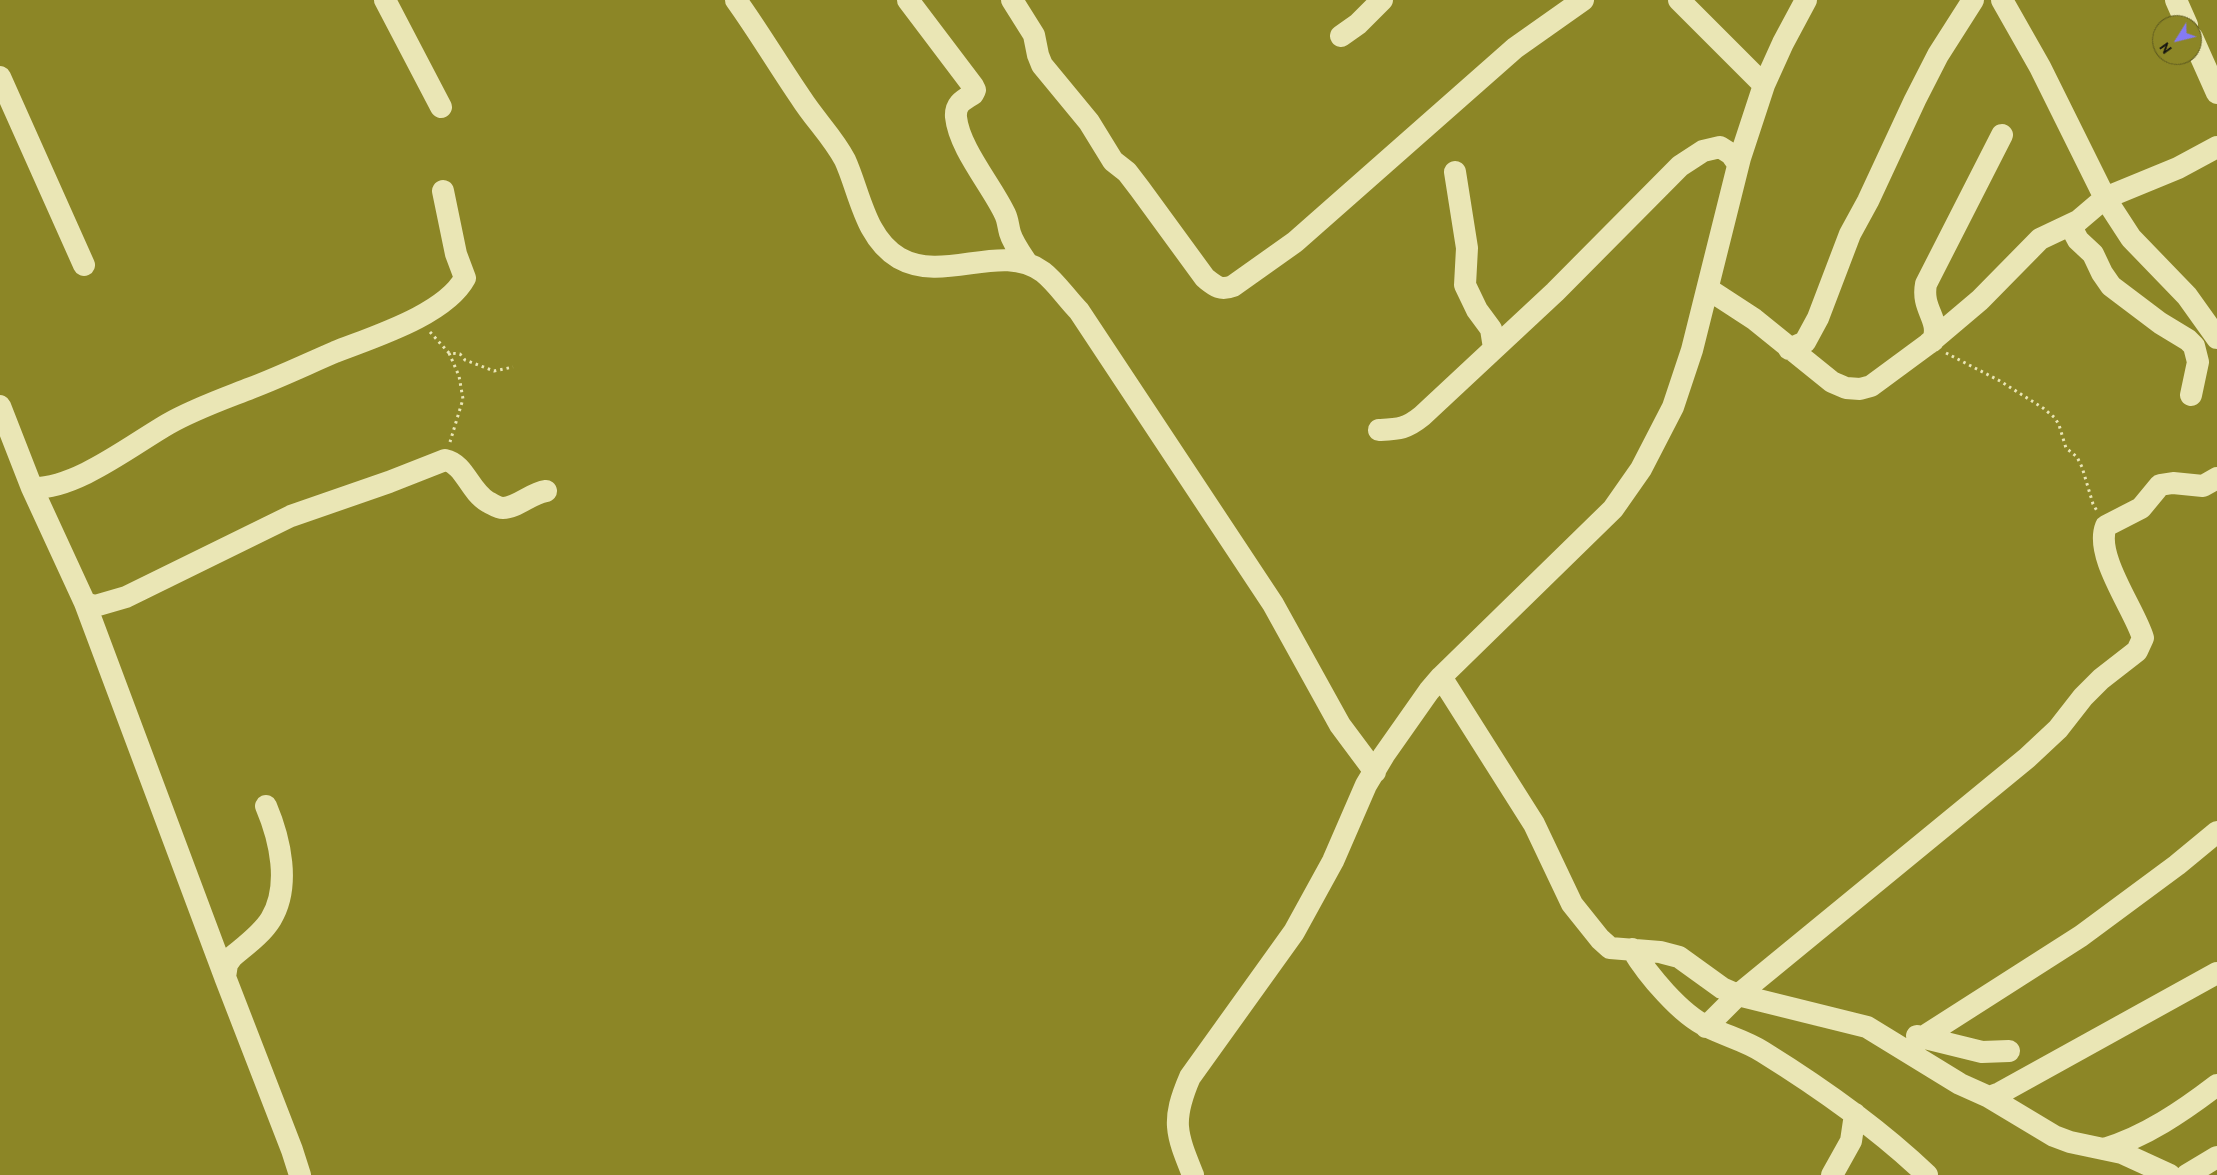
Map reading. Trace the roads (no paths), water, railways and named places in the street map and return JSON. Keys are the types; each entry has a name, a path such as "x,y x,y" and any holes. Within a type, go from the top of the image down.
{"street":[{"path":"385,0 441,107"},
{"path":"736,0 809,110 832,137 845,160 870,224 882,244 899,258 917,264 947,267 998,260 1027,263 1044,272 1078,311 1273,604 1340,725 1375,772"},
{"path":"908,0 975,90 973,94 963,100 958,106 956,117 969,150 1006,214 1010,234 1027,263"},
{"path":"1012,0 1034,35 1042,64 1089,122 1113,161 1127,172 1205,278 1224,289 1233,286 1295,242 1515,48 1583,0"},
{"path":"1341,36 1358,24 1382,0"},
{"path":"1679,0 1764,85"},
{"path":"1193,1175 1179,1142 1177,1124 1179,1102 1190,1077 1294,932 1333,860 1366,785 1384,754 1441,678 1613,509 1641,469 1673,408 1692,350 1738,164 1764,85 1782,43 1806,0"},
{"path":"1789,349 1805,342 1818,318 1850,234 1868,201 1915,100 1938,55 1973,0"},
{"path":"2002,0 2040,67 2105,198 2131,238 2187,296 2217,338"},
{"path":"2176,0 2183,15"},
{"path":"2202,60 2217,93"},
{"path":"0,77 84,264"},
{"path":"1930,342 1936,329 1925,303 1926,284 2002,135"},
{"path":"1379,430 1402,429 1410,426 1555,292 1646,199 1690,158 1708,149 1720,147 1731,154 1738,164"},
{"path":"1708,288 1754,319 1832,382 1846,388 1860,389 1871,386 1930,342 1984,296 2030,247 2047,235 2070,226 2105,198 2178,168 2217,147"},
{"path":"1455,172 1466,240 1465,285 1477,310 1491,329 1494,348"},
{"path":"32,488 47,489 58,486 107,462 188,413 398,327 447,300 456,292 465,278 456,254 443,191"},
{"path":"2070,226 2078,240 2092,254 2111,286 2194,346 2198,362 2191,395"},
{"path":"0,406 32,488 85,603 300,1175"},
{"path":"85,603 95,606 126,597 291,516 389,482 445,460 454,463 460,469 478,495 496,506 508,507 534,494 546,491"},
{"path":"1706,1027 1738,995 2027,758 2058,729 2083,697 2101,679 2137,650 2143,638 2113,575 2105,541 2106,526 2141,508 2160,485 2174,483 2203,486 2217,478"},
{"path":"1441,678 1534,824 1572,904 1600,939 1610,948 1632,948 1679,957 1722,988 1738,995 1878,1031 1923,1037 1982,1052 2009,1051"},
{"path":"225,977 227,964 232,957 270,920 280,893 278,843 266,806"},
{"path":"1923,1037 2081,936 2184,860 2217,832"},
{"path":"1632,948 1644,969 1684,1010 1706,1027 1762,1050 1854,1114 1927,1175"},
{"path":"1989,1097 2000,1093 2217,973"},
{"path":"1867,1027 1960,1084 1989,1097 2054,1136 2070,1142 2122,1153 2170,1175"},
{"path":"2104,1149 2128,1142 2174,1115 2217,1085"},
{"path":"1832,1175 1851,1141 1854,1114"},
{"path":"2187,1175 2217,1157"}]}
